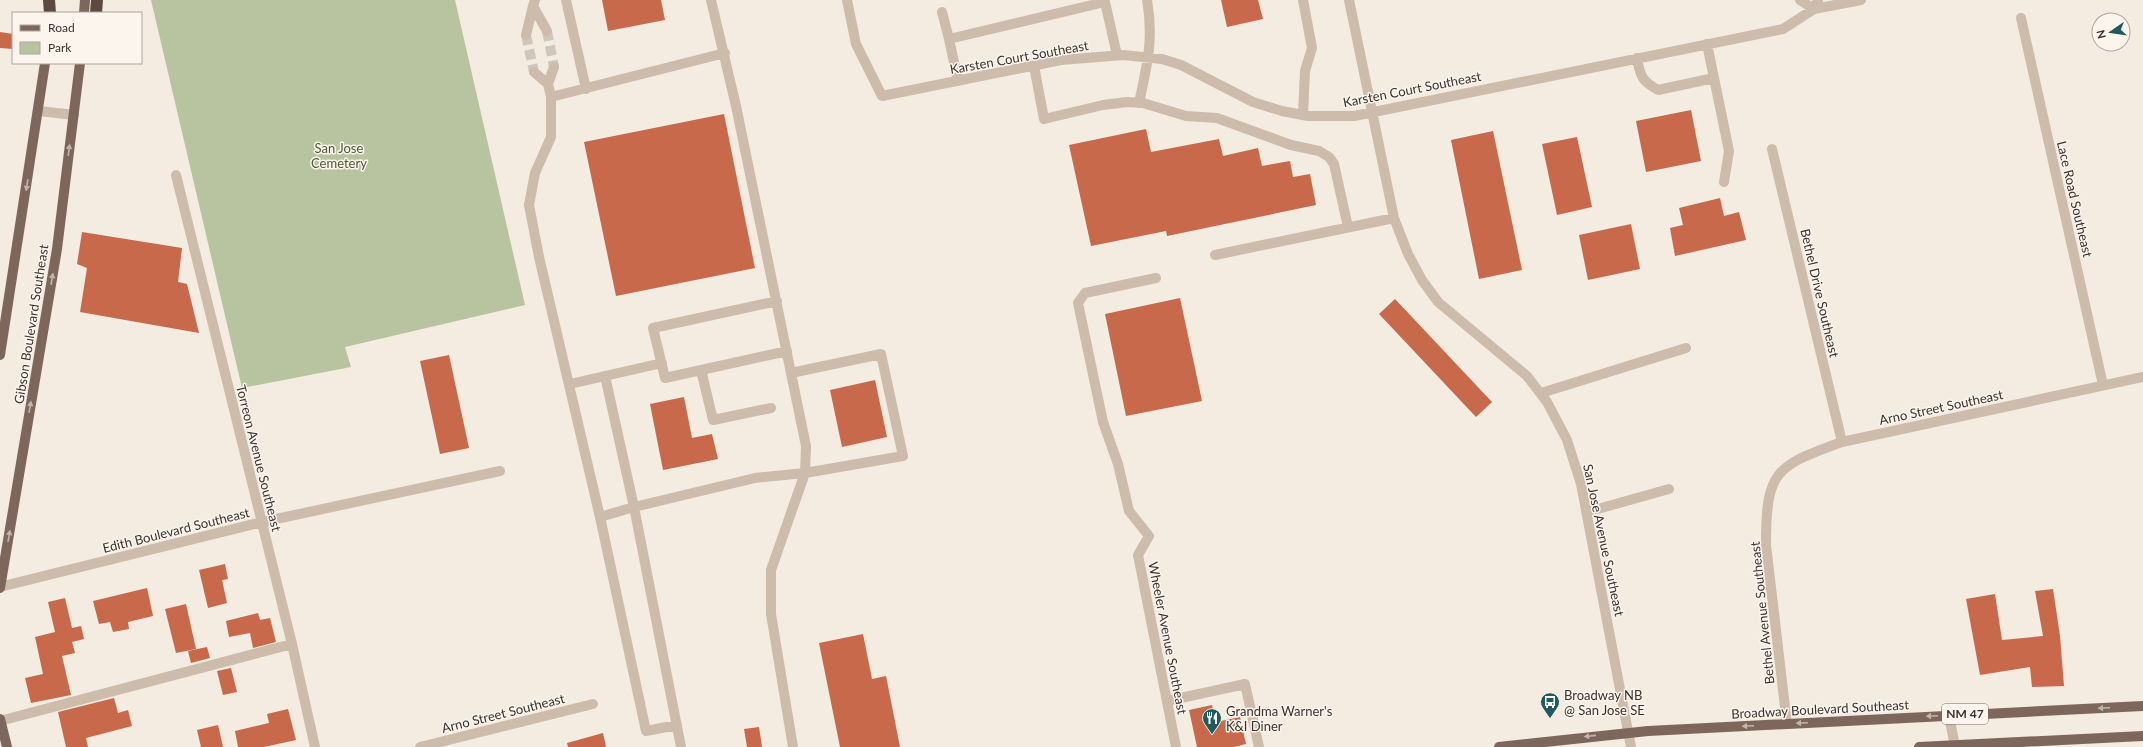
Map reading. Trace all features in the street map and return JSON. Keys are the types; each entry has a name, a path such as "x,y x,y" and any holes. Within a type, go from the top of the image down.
{"highway":[{"path":"49,0 51,12"},
{"path":"96,12 97,0"}],"main road":[{"path":"51,12 53,0"},
{"path":"84,12 85,0"},
{"name":"Gibson Boulevard Southeast","path":"0,355 39,111 45,64"},
{"name":"Gibson Boulevard Southeast","path":"0,587 57,249 80,64"},
{"name":"Broadway Boulevard Southeast","path":"1499,747 1629,732 2143,706"},
{"path":"0,720 7,747"},
{"path":"1919,747 2143,736"}],"street":[{"path":"566,0 586,89"},
{"path":"711,0 725,53 806,446 805,473 771,570 771,614 793,747"},
{"name":"Karsten Court Southeast","path":"848,0 856,44 882,96 1061,60 1117,55 1162,59 1181,66 1253,102 1282,111 1303,115 1354,116 1783,29 1816,4"},
{"path":"1139,103 1151,44 1151,23 1147,0"},
{"path":"1303,0 1312,48 1305,71 1303,115"},
{"name":"San Jose Avenue Southeast","path":"1349,0 1394,218 1408,254 1422,280 1438,302 1470,330 1514,364 1541,393 1557,418 1567,440 1582,484 1631,747"},
{"path":"1800,0 1816,4 1860,0"},
{"path":"949,39 1105,2 1117,55"},
{"path":"534,3 547,30"},
{"path":"526,35 534,3"},
{"path":"942,12 958,81"},
{"name":"Lace Road Southeast","path":"2021,18 2103,385"},
{"path":"1707,44 1729,151 1724,182"},
{"path":"551,97 725,53"},
{"path":"1637,58 1640,75 1648,84 1658,90 1714,78"},
{"path":"1034,66 1044,119 1103,105 1127,102 1139,103 1186,116 1217,118 1291,145 1318,151 1329,157 1334,164 1348,227"},
{"path":"554,67 548,84 551,97 551,137 535,173 529,205 539,257 600,517 646,731 677,725"},
{"path":"534,72 548,84"},
{"path":"39,111 74,115"},
{"name":"Bethel Drive Southeast","path":"1772,149 1842,442"},
{"name":"Torreon Avenue Southeast","path":"176,175 292,644 315,747"},
{"path":"1215,255 1394,218"},
{"name":"Wheeler Avenue Southeast","path":"1156,278 1085,293 1078,303 1103,422 1118,464 1129,511 1149,536 1138,555 1176,747"},
{"path":"776,301 653,328 665,378 787,351"},
{"path":"1541,393 1686,348"},
{"path":"600,517 634,507 755,478 805,473 903,456 881,354 791,373"},
{"path":"570,384 662,363"},
{"path":"701,370 713,420 771,408"},
{"path":"605,376 634,507 681,747"},
{"name":"Arno Street Southeast","path":"1768,500 1776,477 1783,469 1804,456 1842,442 2143,377"},
{"name":"Edith Boulevard Southeast","path":"0,587 262,522 500,471"},
{"path":"1587,512 1669,489"},
{"name":"Bethel Avenue Southeast","path":"1768,500 1766,545 1787,724"},
{"path":"0,720 292,644"},
{"path":"1167,701 1245,684 1259,747"},
{"path":"1239,686 1252,747"},
{"name":"Arno Street Southeast","path":"420,747 593,704"},
{"path":"1949,715 1955,746"}],"green space":[{"name":"San Jose Cemetery","path":"151,0 455,0 525,305 345,347 351,367 242,388"}],"building":[{"path":"602,0 661,0 665,20 608,31"},
{"path":"1221,0 1258,0 1263,19 1227,27"},
{"path":"0,32 12,34 12,49 0,48"},
{"path":"1691,110 1701,161 1646,172 1636,121"},
{"path":"724,114 755,268 616,296 584,142"},
{"path":"1146,129 1151,152 1219,139 1223,156 1258,148 1262,166 1290,161 1293,177 1310,174 1316,205 1167,236 1166,231 1091,246 1069,145"},
{"path":"1493,131 1522,270 1479,279 1451,140"},
{"path":"1577,137 1592,207 1557,215 1542,144"},
{"path":"1720,198 1724,216 1739,212 1746,240 1675,256 1670,228 1683,225 1679,208"},
{"path":"1631,224 1640,269 1588,280 1579,235"},
{"path":"82,232 182,248 178,282 187,284 199,333 80,312 87,268 77,264"},
{"path":"1180,298 1202,401 1126,416 1105,314"},
{"path":"1395,299 1492,402 1476,417 1379,314"},
{"path":"449,355 469,448 440,454 420,361"},
{"path":"875,380 887,437 842,447 830,390"},
{"path":"684,397 692,438 712,434 718,459 663,470 650,404"},
{"path":"225,564 228,579 222,580 227,603 208,608 199,570"},
{"path":"147,588 153,616 128,622 129,629 113,632 110,622 99,624 93,601"},
{"path":"2053,589 2060,636 2064,686 2032,687 2030,667 1980,675 1966,599 1995,594 2002,640 2043,636 2035,591"},
{"path":"65,598 72,628 81,626 84,639 72,642 75,653 62,656 71,695 31,703 25,678 43,674 35,637 55,632 48,602"},
{"path":"186,604 196,649 176,653 165,609"},
{"path":"258,613 260,620 270,618 276,642 253,648 250,633 229,637 226,621"},
{"path":"863,634 872,679 886,676 900,747 840,747 819,643"},
{"path":"207,647 210,658 191,663 188,651"},
{"path":"231,668 237,692 223,695 217,671"},
{"path":"114,698 118,713 128,710 132,726 86,738 88,747 66,747 58,712"},
{"path":"1212,705 1216,722 1240,717 1246,744 1234,747 1197,747 1189,710"},
{"path":"288,709 296,740 264,747 238,747 235,731 269,723 267,714"},
{"path":"218,725 223,747 201,747 197,730"},
{"path":"759,727 762,747 747,747 744,729"},
{"path":"603,733 606,747 568,747 567,743"}],"tunnel":[{"path":"547,31 554,67"},
{"path":"526,35 534,72"}],"place":[{"name":"Broadway NB @ San Jose SE","path":"1550,719"},
{"name":"Grandma Warner's K&I Diner","path":"1212,735"}]}
